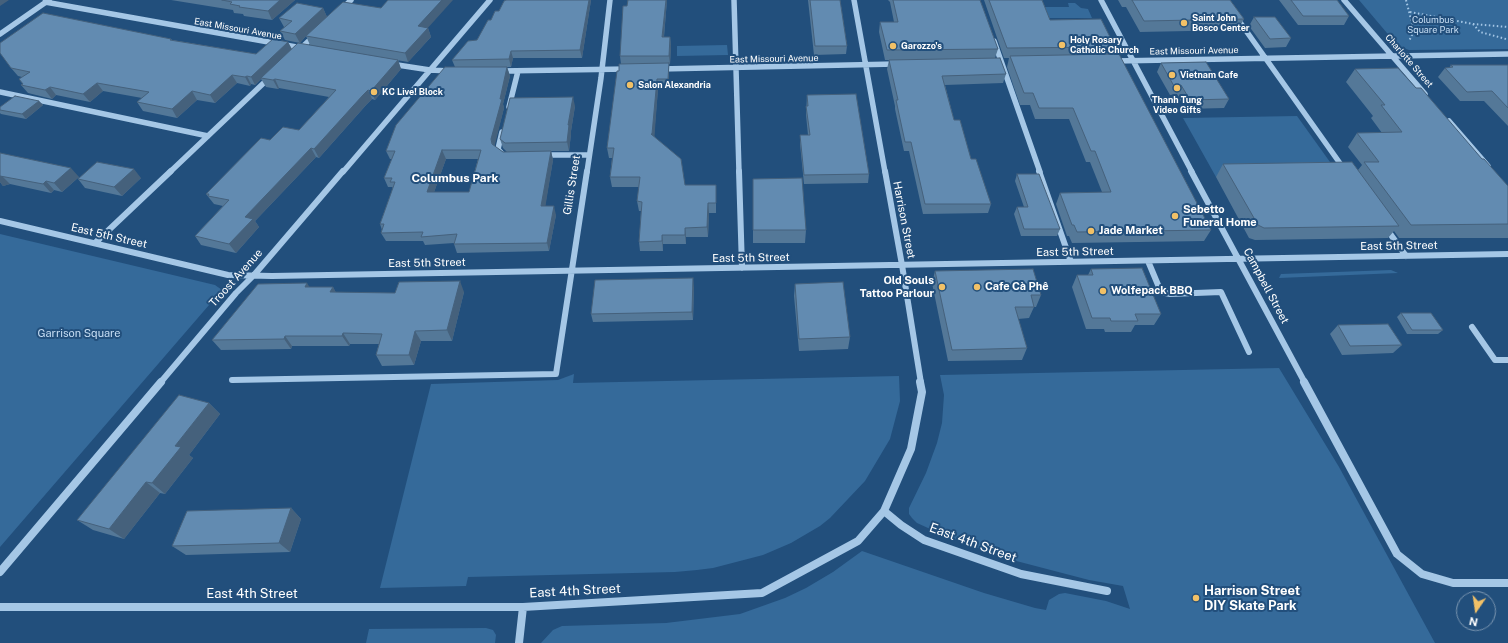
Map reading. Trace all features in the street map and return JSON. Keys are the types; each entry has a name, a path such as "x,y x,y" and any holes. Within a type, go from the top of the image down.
{"street":[{"path":"335,15 351,0"},
{"name":"Troost Avenue","path":"0,572 236,293 254,275 490,0"},
{"name":"Gillis Street","path":"232,380 556,374 602,70 610,0"},
{"path":"734,0 742,268"},
{"name":"Harrison Street","path":"854,0 902,265 922,392 911,449 884,511"},
{"name":"Campbell Street","path":"1101,0 1238,259 1397,554 1422,574 1453,583 1508,583"},
{"name":"Charlotte Street","path":"1344,0 1432,101"},
{"path":"0,34 47,1"},
{"name":"East Missouri Avenue","path":"47,1 308,49"},
{"path":"1233,13 1346,172"},
{"path":"291,57 319,30"},
{"path":"991,33 1071,262"},
{"name":"East Missouri Avenue","path":"1110,61 1508,54"},
{"path":"387,63 430,70 453,71"},
{"path":"994,63 1010,63"},
{"name":"East Missouri Avenue","path":"656,69 904,64"},
{"path":"496,71 632,69"},
{"path":"507,114 518,71"},
{"path":"95,243 274,73"},
{"path":"0,92 208,136"},
{"path":"1447,119 1493,171"},
{"path":"503,128 498,149 506,156"},
{"path":"535,156 589,155"},
{"name":"East 5th Street","path":"0,221 228,274 287,276 1508,254"},
{"path":"1382,223 1406,256"},
{"path":"1148,260 1158,287 1162,292 1170,294 1221,292 1249,352"},
{"path":"1472,327 1495,360 1508,360"},
{"name":"East 4th Street","path":"0,607 523,607 762,593 858,541 884,511 901,525 924,540 1021,574 1107,590"},
{"path":"519,643 523,607"}],"path":[{"path":"1406,0 1414,31 1410,41"},
{"path":"1410,12 1473,24 1508,27"},
{"path":"1473,24 1480,32 1508,40"}],"green space":[{"name":"Columbus Square Park","path":"1359,0 1508,0 1508,49 1409,50 1398,46"},
{"path":"1068,3 1075,3 1081,8 1088,9 1092,18 1043,18 1038,7 1069,7"},
{"path":"727,45 728,55 677,56 677,46"},
{"path":"1297,116 1340,176 1216,177 1183,118"},
{"name":"Garrison Square","path":"0,234 215,285 222,290 0,547"},
{"path":"1391,270 1398,273 1279,278 1281,274"},
{"path":"1279,368 1339,467 1435,643 541,643 553,630 562,626 666,623 740,614 785,598 806,588 833,572 862,551 984,593 1035,608 1046,610 1049,600 1059,594 1065,593 1106,601 1130,609 1123,586 1089,580 1001,557 939,533 917,523 912,518 909,514 909,508 926,473 937,443 942,423 944,395 940,375"},
{"path":"574,374 573,383 899,376 900,401 890,439 865,481 830,518 820,526 791,543 763,555 713,568 675,572 468,577 466,586 380,588 431,384 558,380"},
{"path":"486,628 493,630 496,635 495,643 366,643 369,629"}],"building":[{"path":"222,0 280,0 268,11 239,7 240,6 230,4 232,2"},
{"path":"388,0 442,0 418,26 428,28 405,53 306,36 343,2 381,8"},
{"path":"506,0 589,0 580,50 511,51 509,59 452,60 468,41 477,40 488,20 491,20 495,11 499,11"},
{"path":"628,0 666,0 662,37 670,37 669,56 620,56 623,6 627,6"},
{"path":"810,0 840,0 847,46 815,46"},
{"path":"893,0 980,0 998,49 887,50 880,22 898,22"},
{"path":"989,0 1042,0 1050,20 1101,19 1115,47 1007,48"},
{"path":"1132,0 1230,0 1244,19 1144,21"},
{"path":"1291,0 1337,0 1349,16 1303,16"},
{"path":"297,3 323,8 295,34 280,31 292,21 279,18"},
{"path":"43,13 171,39 170,40 256,54 273,39 288,42 251,77 232,75 210,95 192,91 172,109 137,102 149,92 97,83 83,94 50,87 45,90 21,85 23,84 19,79 30,72 11,68 0,53 0,43"},
{"path":"1254,17 1275,17 1291,38 1270,39"},
{"path":"298,43 398,60 371,91 368,90 363,95 314,149 311,148 245,217 253,219 229,244 195,236 229,200 208,196 209,194 206,194 261,138 270,140 283,127 299,130 336,90 275,79 261,78"},
{"path":"1119,54 1211,230 1077,232 1074,225 1072,225 1060,193 1111,192 1095,151 1091,151 1073,108 1039,108 1033,93 1024,93 1010,56"},
{"path":"1000,58 1006,74 942,76 954,120 960,120 971,159 976,159 991,204 925,204 911,142 905,142 889,60"},
{"path":"1206,62 1229,99 1190,100 1181,85 1174,86 1161,63"},
{"path":"669,63 668,79 657,79 651,134 681,159 685,185 716,185 716,203 708,203 707,227 685,228 685,235 662,235 662,241 639,242 642,202 637,201 640,177 610,177 614,148 607,148 617,71 619,71 619,64"},
{"path":"1451,65 1508,65 1508,108 1492,91 1467,92 1445,68 1453,67"},
{"path":"445,67 507,67 500,99 502,99 491,139 492,144 503,152 551,151 541,206 554,206 547,243 454,244 457,234 421,237 423,232 381,233 384,224 380,224 395,182 390,182 392,178 384,178 395,151 386,151 396,125","holes":["442,150 481,150 469,192 427,192"]},
{"path":"1398,68 1416,88 1421,88 1482,159 1484,159 1508,186 1508,224 1411,225 1364,162 1379,162 1357,133 1402,132 1381,105 1385,105 1355,69"},
{"path":"856,94 869,174 804,175 800,135 810,135 806,106 808,106 807,95"},
{"path":"15,96 39,101 22,114 0,110 0,107"},
{"path":"573,97 568,125 567,142 505,143 500,139 510,98"},
{"path":"0,153 71,168 54,183 46,181 43,184 0,176"},
{"path":"97,162 134,169 114,187 78,179"},
{"path":"1352,162 1399,226 1264,228 1258,225 1223,164"},
{"path":"1017,174 1039,174 1060,229 1024,229 1017,207 1028,207"},
{"path":"802,178 806,230 753,230 753,179"},
{"path":"1142,268 1161,314 1135,314 1138,321 1111,321 1110,318 1092,318 1077,275 1093,275 1091,269"},
{"path":"1033,269 1041,295 1031,295 1034,307 1015,307 1027,348 952,350 935,271"},
{"path":"693,278 692,312 591,314 595,280"},
{"path":"460,281 447,330 415,331 409,355 376,355 382,334 343,333 342,336 285,336 284,339 212,340 258,284 307,283 305,287 333,287 330,292 395,293 399,282"},
{"path":"843,282 850,337 799,339 795,284"},
{"path":"1401,313 1431,313 1443,330 1412,330"},
{"path":"1388,324 1402,345 1350,346 1338,325"},
{"path":"179,395 209,403 175,446 181,447 152,483 146,482 109,529 77,520"},
{"path":"291,508 279,543 172,546 187,511"}],"place":[{"name":"Saint John Bosco Center","path":"1184,23"},
{"name":"Holy Rosary Catholic Church","path":"1062,45"},
{"name":"Garozzo's","path":"893,46"},
{"name":"Vietnam Cafe","path":"1172,75"},
{"name":"Salon Alexandria","path":"630,85"},
{"name":"Thanh Tung Video Gifts","path":"1177,88"},
{"name":"KC Live! Block","path":"374,92"},
{"name":"Sebetto Funeral Home","path":"1175,216"},
{"name":"Jade Market","path":"1091,231"},
{"name":"Old Souls Tattoo Parlour","path":"942,287"},
{"name":"Cafe Cà Phê","path":"977,287"},
{"name":"Wolfepack BBQ","path":"1103,291"},
{"name":"Harrison Street DIY Skate Park","path":"1196,598"}],"district":[{"name":"Columbus Park","path":"455,178"}]}
